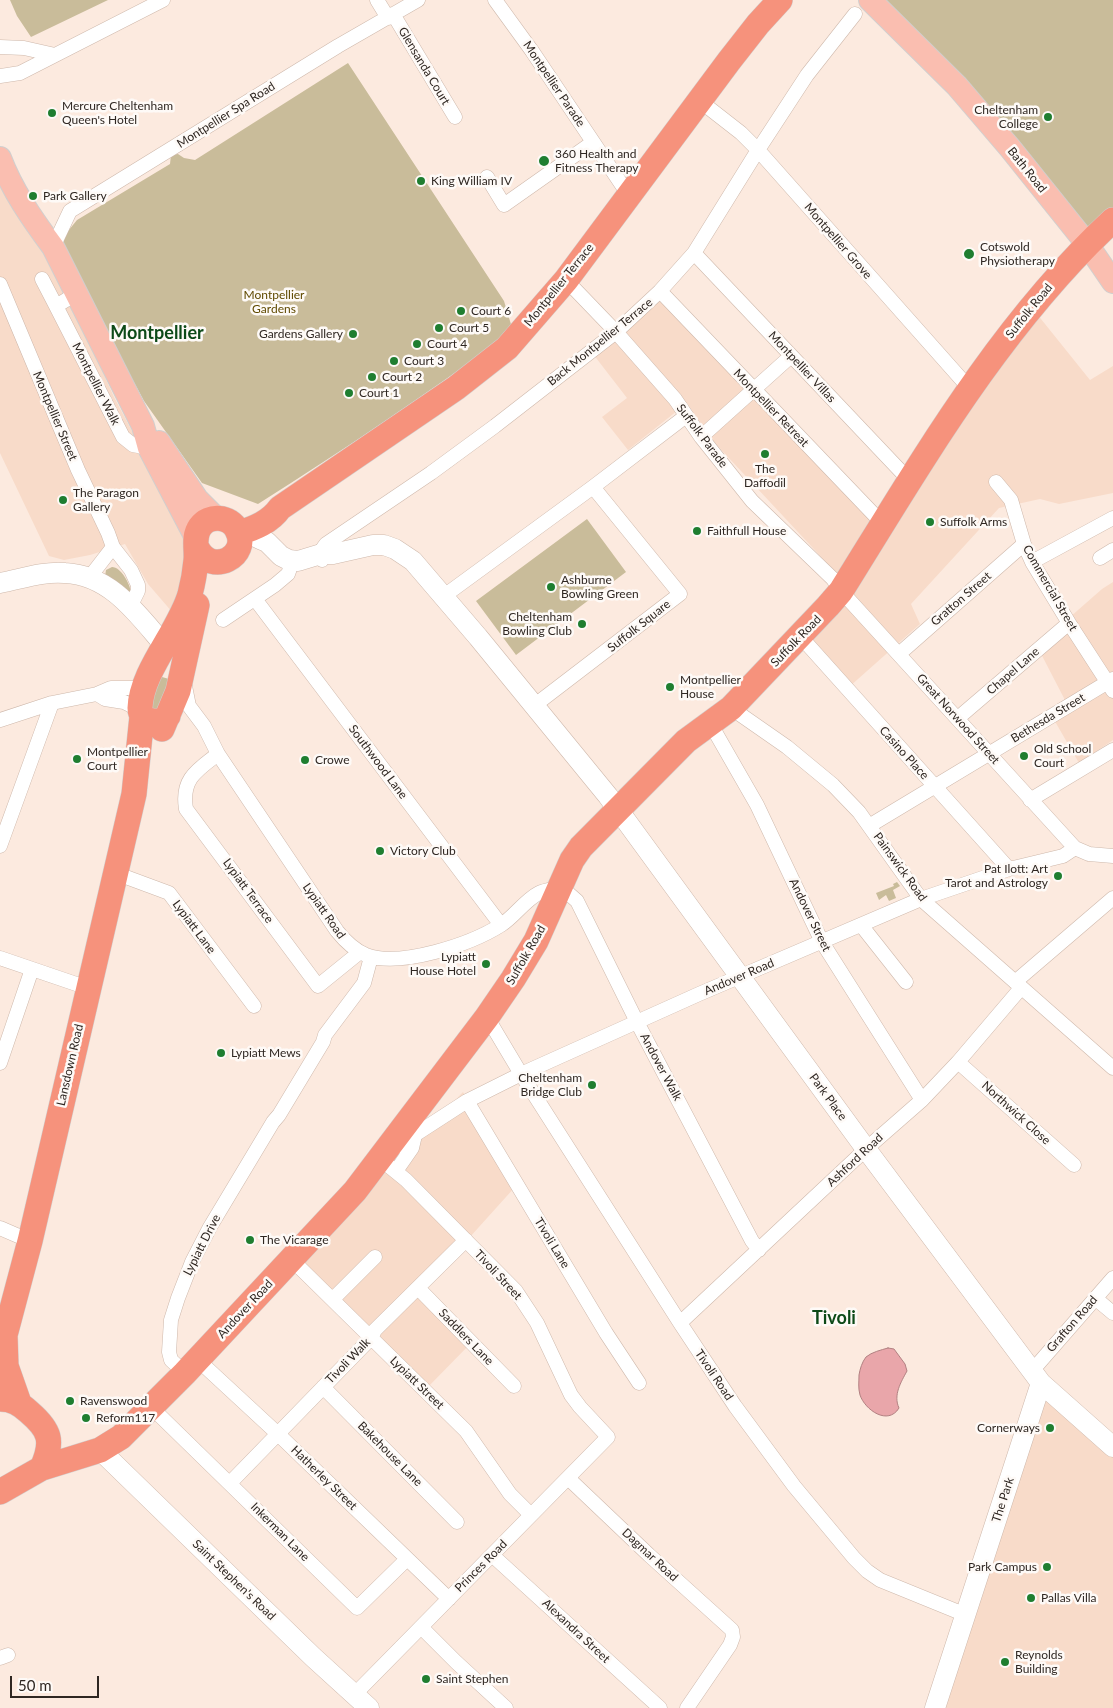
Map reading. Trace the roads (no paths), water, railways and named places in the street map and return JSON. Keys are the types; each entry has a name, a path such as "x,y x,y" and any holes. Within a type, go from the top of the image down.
{"highway":[{"name":"Montpellier Terrace","path":"233,531 267,510 272,523 441,399 518,337 566,280 628,194 758,24 780,0"},
{"name":"Suffolk Road","path":"487,1017 536,941 576,854 618,808 686,741 731,708 841,591 910,481 963,381 1087,244 1113,220"},
{"path":"211,519 233,531 232,557 221,562 206,559 196,543 196,533 202,524 211,519"},
{"name":"Lansdown Road","path":"9,1401 3,1341 30,1241 134,794 142,698 157,661 180,618 190,594 195,573 196,543"},
{"name":"Lansdown Road","path":"134,794 179,711 178,691 182,668 201,592 221,562"},
{"path":"157,661 177,659 182,668"},
{"path":"141,713 149,720 156,722 164,720 179,711"},
{"name":"Andover Road","path":"0,1492 42,1468 100,1450 121,1437 152,1408 355,1191 387,1165 487,1017"},
{"path":"9,1401 46,1428 69,1441 100,1450"},
{"path":"42,1468 48,1452 46,1428"}],"main road":[{"name":"Bath Road","path":"862,7 957,86 1010,148 1087,244 1113,282"},
{"name":"Montpellier Walk","path":"3,166 38,227 53,247 143,426 149,448 196,543"},
{"name":"Montpellier Walk","path":"143,426 158,440 197,498 233,531"}],"street":[{"path":"0,76 20,73 164,0"},
{"name":"Glensanda Court","path":"377,0 391,16 455,117"},
{"name":"Montpellier Spa Road","path":"53,247 70,211 338,46 418,0"},
{"name":"Montpellier Parade","path":"495,0 532,50 592,143 628,194"},
{"name":"Back Montpellier Terrace","path":"325,556 326,544 495,426 616,332 660,291 694,253 807,75 862,7"},
{"path":"0,46 24,48 55,55"},
{"name":"Montpellier Grove","path":"700,101 741,133 758,150 963,381"},
{"path":"486,177 504,205 592,143"},
{"name":"Montpellier Villas","path":"694,253 910,481"},
{"name":"Montpellier Walk","path":"42,279 123,437 133,445 149,448"},
{"name":"Suffolk Parade","path":"566,280 616,332 674,400 752,501 833,579 841,591"},
{"name":"Montpellier Street","path":"0,284 78,470 113,547 131,570 138,586 138,591 130,607"},
{"name":"Montpellier Retreat","path":"660,291 883,524"},
{"path":"56,306 76,294"},
{"path":"701,437 791,356"},
{"path":"444,596 686,416"},
{"name":"Commercial Street","path":"996,482 1011,500 1024,544 1032,562 1069,623 1111,684"},
{"name":"Suffolk Square","path":"535,705 680,594 593,487"},
{"path":"1032,562 1113,518"},
{"path":"233,531 254,536 272,523 281,556 290,567"},
{"path":"233,531 253,546 265,551 281,569 290,567"},
{"path":"223,620 255,599 298,561 373,544 395,549 413,561 444,596 618,808"},
{"name":"Gratton Street","path":"899,654 1024,544"},
{"path":"89,578 113,547"},
{"path":"1100,558 1113,550"},
{"path":"0,583 66,572 89,578 105,585 144,622 157,661 143,685 138,688 111,688 97,694 52,703 0,720"},
{"name":"Great Norwood Street","path":"841,591 1075,848"},
{"name":"Southwood Lane","path":"255,599 501,924"},
{"path":"144,622 157,626 167,625 180,618"},
{"name":"Chapel Lane","path":"958,718 1069,623"},
{"name":"Casino Place","path":"800,636 1010,869"},
{"name":"Bethesda Street","path":"870,826 988,753 1111,684"},
{"path":"97,694 105,699 124,702 141,713"},
{"path":"0,846 52,703"},
{"name":"Painswick Road","path":"731,708 818,771 846,798 870,826 921,899 1113,1068"},
{"name":"Lypiatt Road","path":"179,711 204,726 218,754 337,931 348,944 366,955"},
{"name":"Andover Street","path":"710,723 757,805 822,942 922,1100"},
{"path":"1030,800 1113,750"},
{"name":"Lypiatt Terrace","path":"218,754 199,768 190,779 185,792 186,809 318,986 366,955"},
{"name":"Park Place","path":"618,808 866,1149 1036,1377"},
{"path":"1075,848 1089,854 1113,856"},
{"name":"Andover Road","path":"387,1165 415,1135 467,1101 521,1074 921,899 1010,869 1063,856 1075,848"},
{"name":"Lypiatt Lane","path":"115,873 169,893 254,1006"},
{"path":"366,955 399,958 425,954 472,939 501,924 538,893 561,887"},
{"name":"Andover Walk","path":"561,887 576,901 752,1242 759,1250"},
{"name":"Ashford Road","path":"680,1323 866,1149 922,1100 958,1062 1018,985 1113,898"},
{"path":"861,926 906,982"},
{"name":"Lypiatt Drive","path":"192,1366 171,1360 168,1352 171,1320 192,1262 210,1227 323,1042 325,1035 364,983 366,955"},
{"path":"0,958 88,988"},
{"path":"0,1063 32,969"},
{"name":"Tivoli Road","path":"487,1017 521,1074 680,1323 735,1406 794,1486 867,1571 880,1580 966,1615"},
{"name":"Northwick Close","path":"958,1062 1074,1165"},
{"name":"Tivoli Lane","path":"467,1101 606,1332 639,1383"},
{"name":"Andover Road","path":"387,1165 412,1148 415,1135"},
{"name":"Tivoli Street","path":"387,1165 466,1240 516,1291 537,1323 571,1395 608,1437"},
{"path":"0,1228 30,1241"},
{"name":"Tivoli Walk","path":"230,1482 371,1338 375,1330 466,1240"},
{"path":"332,1299 375,1257"},
{"name":"Lypiatt Street","path":"291,1259 466,1431 510,1494 531,1515"},
{"name":"Grafton Road","path":"1036,1377 1095,1298 1113,1278"},
{"name":"Saddlers Lane","path":"418,1288 514,1386"},
{"path":"1095,1298 1113,1313"},
{"name":"Hatherley Street","path":"192,1366 278,1434 449,1599"},
{"path":"1036,1377 1113,1447"},
{"name":"The Park","path":"935,1708 966,1615 1036,1377"},
{"name":"Bakehouse Lane","path":"323,1387 457,1522"},
{"name":"Inkerman Lane","path":"152,1408 230,1482 357,1608 407,1559"},
{"name":"Princes Road","path":"362,1701 421,1627 608,1437"},
{"name":"Saint Stephen's Road","path":"100,1450 313,1657 362,1701"},
{"name":"Dagmar Road","path":"568,1478 733,1632 730,1645 687,1708"},
{"name":"Alexandra Street","path":"492,1554 660,1708"},
{"path":"421,1627 506,1708"}],"place":[{"name":"Mercure Cheltenham Queen's Hotel","path":"52,113"},
{"name":"Cheltenham College","path":"1048,117"},
{"name":"360 Health and Fitness Therapy","path":"544,161"},
{"name":"King William IV","path":"421,181"},
{"name":"Park Gallery","path":"33,196"},
{"name":"Cotswold Physiotherapy","path":"969,254"},
{"name":"Court 6","path":"461,311"},
{"name":"Court 5","path":"439,328"},
{"name":"Gardens Gallery","path":"353,334"},
{"name":"Court 4","path":"417,344"},
{"name":"Court 3","path":"394,361"},
{"name":"Court 2","path":"372,377"},
{"name":"Court 1","path":"349,393"},
{"name":"The Daffodil","path":"765,454"},
{"name":"The Paragon Gallery","path":"63,500"},
{"name":"Suffolk Arms","path":"930,522"},
{"name":"Faithfull House","path":"697,531"},
{"name":"Ashburne Bowling Green","path":"551,587"},
{"name":"Cheltenham Bowling Club","path":"582,624"},
{"name":"Montpellier House","path":"670,687"},
{"name":"Old School Court","path":"1024,756"},
{"name":"Montpellier Court","path":"77,759"},
{"name":"Crowe","path":"305,760"},
{"name":"Victory Club","path":"380,851"},
{"name":"Pat Ilott: Art Tarot and Astrology","path":"1058,876"},
{"name":"Lypiatt House Hotel","path":"486,964"},
{"name":"Lypiatt Mews","path":"221,1053"},
{"name":"Cheltenham Bridge Club","path":"592,1085"},
{"name":"The Vicarage","path":"250,1240"},
{"name":"Ravenswood","path":"70,1401"},
{"name":"Reform117","path":"86,1418"},
{"name":"Cornerways","path":"1050,1428"},
{"name":"Park Campus","path":"1047,1567"},
{"name":"Pallas Villa","path":"1031,1598"},
{"name":"Reynolds Building","path":"1005,1662"},
{"name":"Saint Stephen","path":"426,1679"}],"district":[{"name":"Montpellier","path":"157,333"},
{"name":"Tivoli","path":"834,1318"}],"park label":[{"name":"Montpellier Gardens","path":"274,302"}]}
